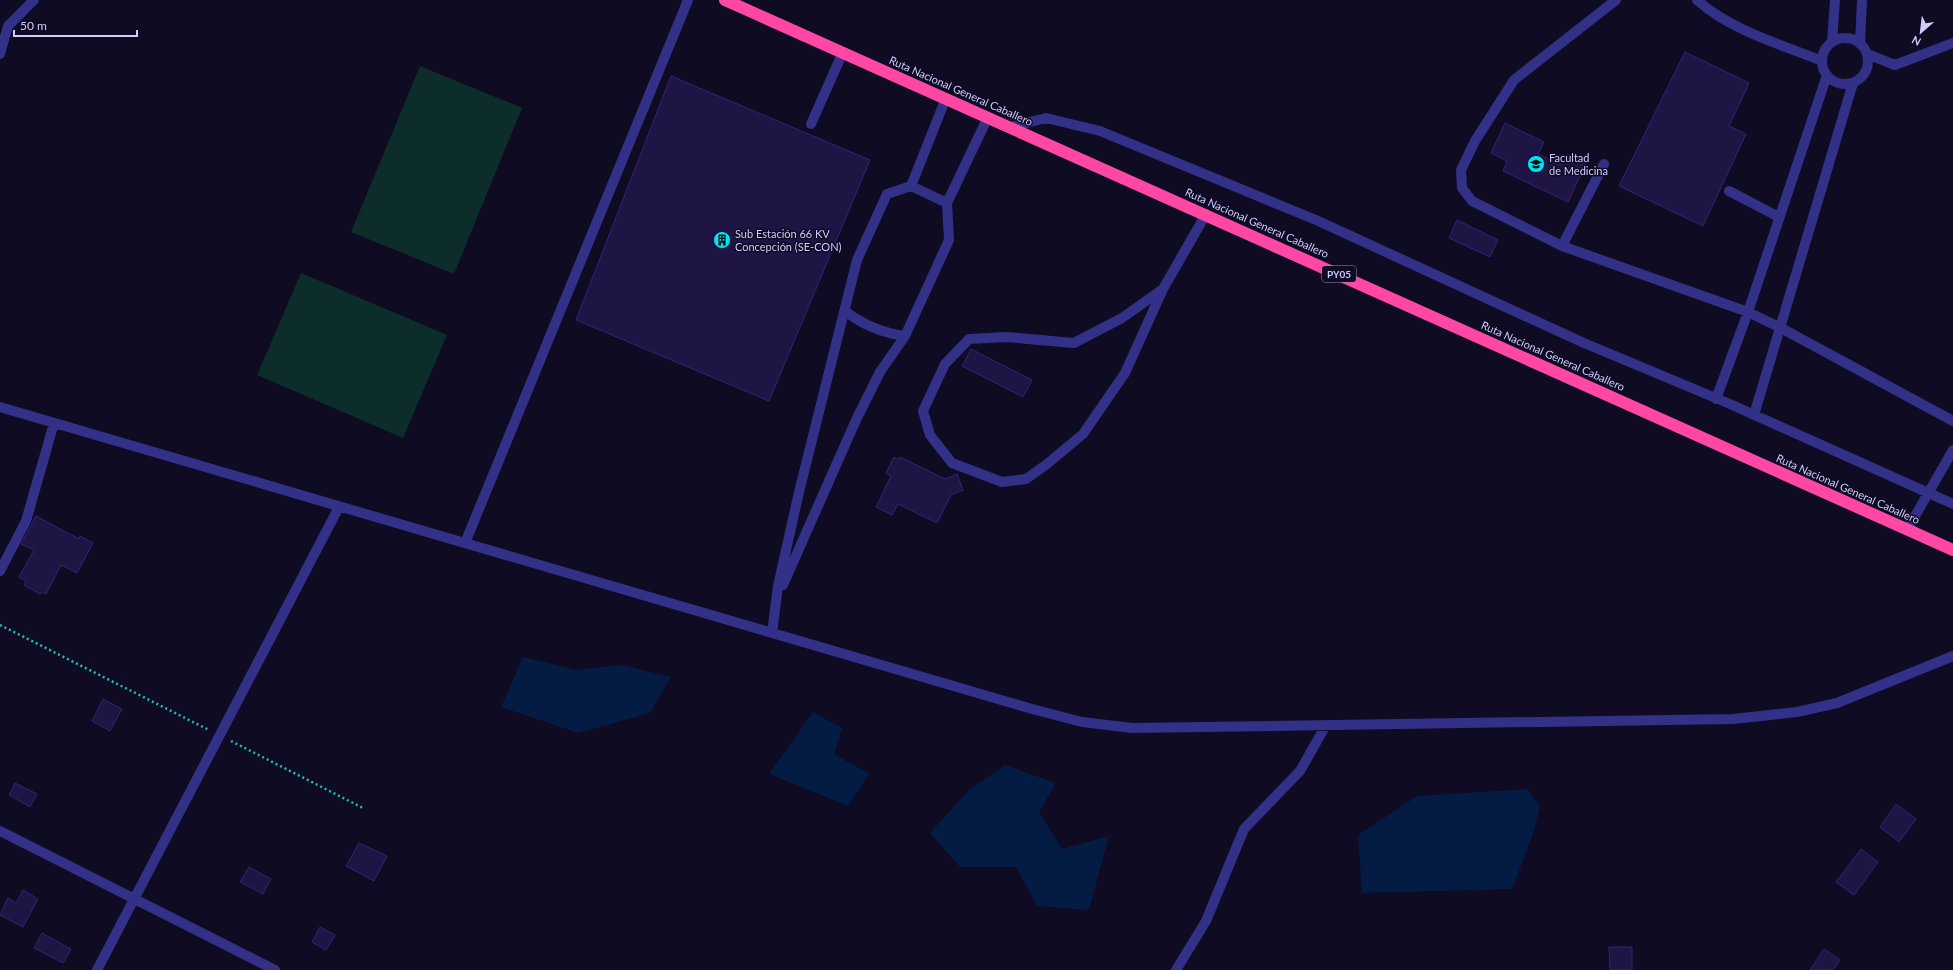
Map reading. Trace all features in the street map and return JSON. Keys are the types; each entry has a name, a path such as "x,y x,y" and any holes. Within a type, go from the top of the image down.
{"highway":[{"name":"Ruta Nacional General Caballero","path":"725,0 1206,214 1953,550"}],"street":[{"path":"0,54 8,26 34,0"},
{"path":"465,543 688,0"},
{"path":"1616,0 1514,80 1476,140 1461,170 1462,188 1472,202 1562,246 1748,312 1781,328 1953,421"},
{"path":"1697,0 1708,9 1730,22 1822,61"},
{"path":"1832,42 1834,0"},
{"path":"1860,44 1862,0"},
{"path":"1841,39 1849,39 1860,44 1867,54 1868,65 1863,76 1853,83 1841,84 1833,81 1827,75 1822,61 1824,52 1832,42 1841,39"},
{"path":"1867,54 1895,65 1953,43"},
{"path":"811,124 843,52"},
{"path":"1716,399 1748,312 1827,75"},
{"path":"1754,415 1853,83"},
{"path":"911,186 946,98"},
{"path":"777,596 793,564 856,420 880,372 906,336 949,240 947,203 988,117"},
{"path":"1010,127 1046,118 1100,131 1316,220 1584,343 1754,415 1953,504"},
{"path":"1562,246 1604,164"},
{"path":"772,633 777,596 799,492 857,260 888,194 911,186 947,203"},
{"path":"1729,191 1779,217"},
{"path":"1163,290 1122,318 1074,343 1006,337 969,339 945,364 923,411 930,435 952,463 1002,482 1026,479 1047,464 1083,434 1126,373 1163,290 1206,214"},
{"path":"845,311 858,321 888,334 906,336"},
{"path":"0,408 1082,722 1132,728 1747,718 1797,712 1837,703 1953,656"},
{"path":"0,571 26,521 54,423"},
{"path":"1907,530 1953,450"},
{"path":"97,970 339,506"},
{"path":"1176,970 1206,922 1244,829 1300,770 1326,725"},
{"path":"0,831 275,970"}],"path":[{"path":"0,625 362,808"}],"green space":[{"path":"420,66 522,108 454,274 351,232"},
{"path":"301,273 447,335 403,438 257,375"}],"water":[{"path":"523,657 576,670 622,665 671,677 650,713 578,733 501,707"},
{"path":"813,712 842,728 834,754 869,774 848,806 769,774"},
{"path":"1005,765 1056,783 1039,812 1062,849 1109,836 1089,910 1037,906 1016,867 960,867 930,833 969,790"},
{"path":"1528,789 1540,807 1532,837 1512,889 1362,893 1358,835 1417,796"}],"building":[{"path":"1685,52 1749,83 1729,126 1746,134 1703,226 1619,186"},
{"name":"Sub Estación 66 KV Concepción (SE-CON)","path":"671,76 870,160 769,401 576,320"},
{"path":"1505,123 1544,142 1538,154 1561,165 1567,154 1586,163 1568,202 1503,171 1507,161 1491,153"},
{"path":"1457,220 1498,240 1490,257 1449,238"},
{"path":"971,349 1032,380 1023,397 962,366"},
{"path":"894,457 899,460 900,457 945,479 957,474 963,490 951,495 937,523 898,504 892,515 876,507 891,476 886,473"},
{"path":"36,516 79,539 80,536 93,543 77,573 61,565 46,594 42,592 40,594 24,585 26,581 19,577 34,550 21,544"},
{"path":"103,699 122,709 110,731 92,721"},
{"path":"15,783 37,794 30,807 9,795"},
{"path":"1896,804 1916,819 1899,842 1880,827"},
{"path":"359,843 387,856 374,881 346,866"},
{"path":"1861,849 1878,862 1854,895 1836,882"},
{"path":"249,867 271,879 263,894 240,882"},
{"path":"23,890 38,899 23,927 0,915 8,898 16,903"},
{"path":"320,927 335,935 326,950 312,942"},
{"path":"42,933 71,949 63,963 34,948"},
{"path":"1609,947 1632,947 1632,970 1610,970"},
{"path":"1824,949 1840,960 1833,970 1810,970"}],"place":[{"name":"Facultad de Medicina","path":"1536,164"},
{"name":"Sub Estación 66 KV Concepción (SE-CON)","path":"722,240"}]}
